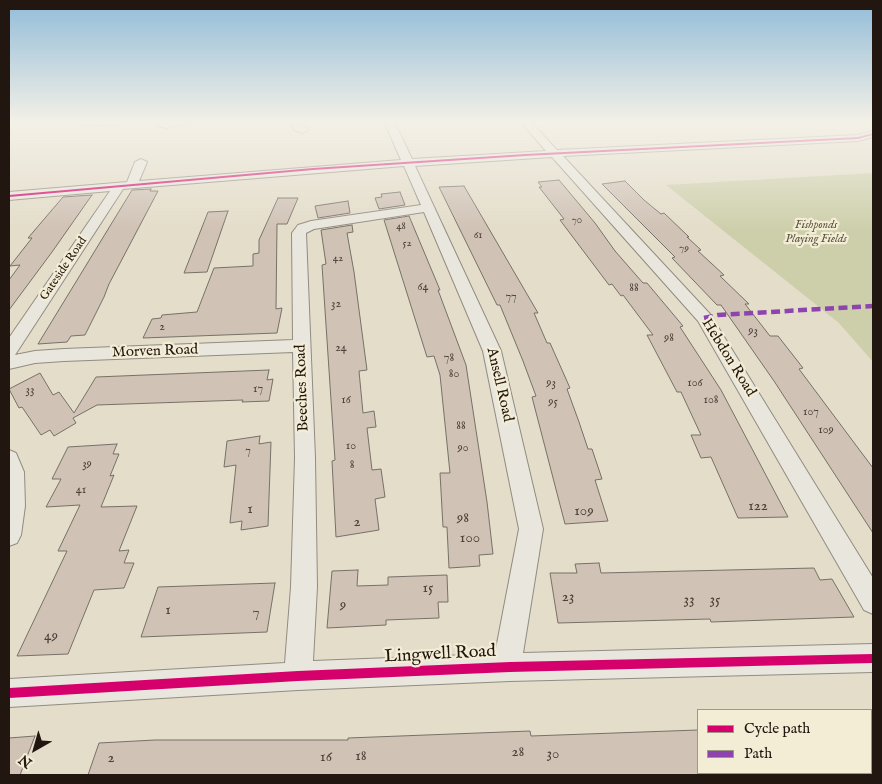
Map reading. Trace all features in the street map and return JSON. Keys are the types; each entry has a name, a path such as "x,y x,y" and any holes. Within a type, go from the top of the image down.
{"street":[{"name":"Ansell Road","path":"406,158 492,351 532,529 508,651 510,667"},
{"path":"9,196 126,185 496,158"},
{"name":"Hebdon Road","path":"558,158 704,318 873,601"},
{"path":"126,185 142,162"},
{"name":"Gateside Road","path":"9,352 126,185"},
{"name":"Beeches Road","path":"298,676 304,588 305,458 300,230 311,225 429,208"},
{"name":"Morven Road","path":"9,363 34,357 64,355 302,346"},
{"path":"9,459 13,472 14,506 9,535"},
{"name":"Lingwell Road","path":"9,693 298,676 510,667 873,658"}],"green space":[{"name":"Fishponds Playing Fields","path":"873,173 873,362 839,323 666,185"}],"building":[{"path":"559,180 595,223 615,251 643,283 647,283 683,326 680,327 721,390 788,517 738,518 711,457 701,458 691,435 701,435 681,392 677,392 647,335 653,335 623,295 621,296 612,284 609,285 560,220 564,219 539,187 542,187 538,182"},
{"path":"625,181 644,200 661,214 664,213 689,237 687,237 701,250 698,251 724,275 720,276 749,304 745,304 770,336 778,336 803,368 799,369 873,468 873,533 774,381 721,305 717,305 672,258 675,257 602,184"},
{"path":"464,186 538,313 534,313 570,388 567,389 588,449 592,449 602,479 595,480 608,521 565,524 532,397 536,396 523,361 500,305 497,305 439,187"},
{"path":"151,189 150,191 158,191 109,284 85,335 71,336 67,342 38,344 132,190"},
{"path":"400,192 405,205 379,209 375,198 382,197 381,194"},
{"path":"92,195 9,310 9,280 20,265 10,266 32,238 28,238 63,197"},
{"path":"278,198 298,198 287,224 277,224 276,309 282,308 277,333 143,338 152,319 161,318 162,315 197,312 214,268 253,266 253,254 259,253 259,240"},
{"path":"348,201 350,213 318,218 315,206"},
{"path":"228,211 207,272 184,273 208,212"},
{"path":"409,216 440,290 438,290 466,365 493,554 479,555 480,566 449,568 447,527 443,527 440,473 450,473 440,375 434,356 427,357 384,220"},
{"path":"352,225 353,232 347,233 367,370 359,371 363,413 374,411 376,427 367,428 372,470 381,469 385,497 375,499 379,530 336,537 332,461 335,460 322,265 326,264 321,230"},
{"path":"269,370 267,380 273,379 269,401 242,402 243,400 97,405 73,418 76,423 54,436 50,430 41,435 22,407 19,408 9,389 40,373 53,395 59,392 74,413 96,377"},
{"path":"260,436 259,444 271,442 268,526 241,530 242,521 230,523 236,465 224,467 227,441"},
{"path":"117,444 113,454 119,454 110,476 114,475 101,507 137,506 119,551 129,550 124,563 134,563 124,588 94,590 68,654 17,656 67,551 58,551 80,505 46,507 61,479 52,479 68,447"},
{"path":"599,563 601,573 814,568 820,580 832,579 854,617 711,622 710,619 558,623 550,573 577,573 575,564"},
{"path":"358,570 357,586 388,585 388,577 447,575 448,602 438,602 439,618 386,620 386,625 327,628 332,571"},
{"path":"275,583 267,632 141,637 158,587"},
{"path":"697,730 698,775 88,775 99,743 155,740 348,740 348,738 530,731 531,736"},
{"path":"35,736 20,775 9,775 9,738"}],"marked path":[{"path":"704,318 718,315 873,306"}],"cycle path":[{"path":"9,196 313,169 486,158"},
{"path":"9,693 298,676 510,667 873,658"}]}
